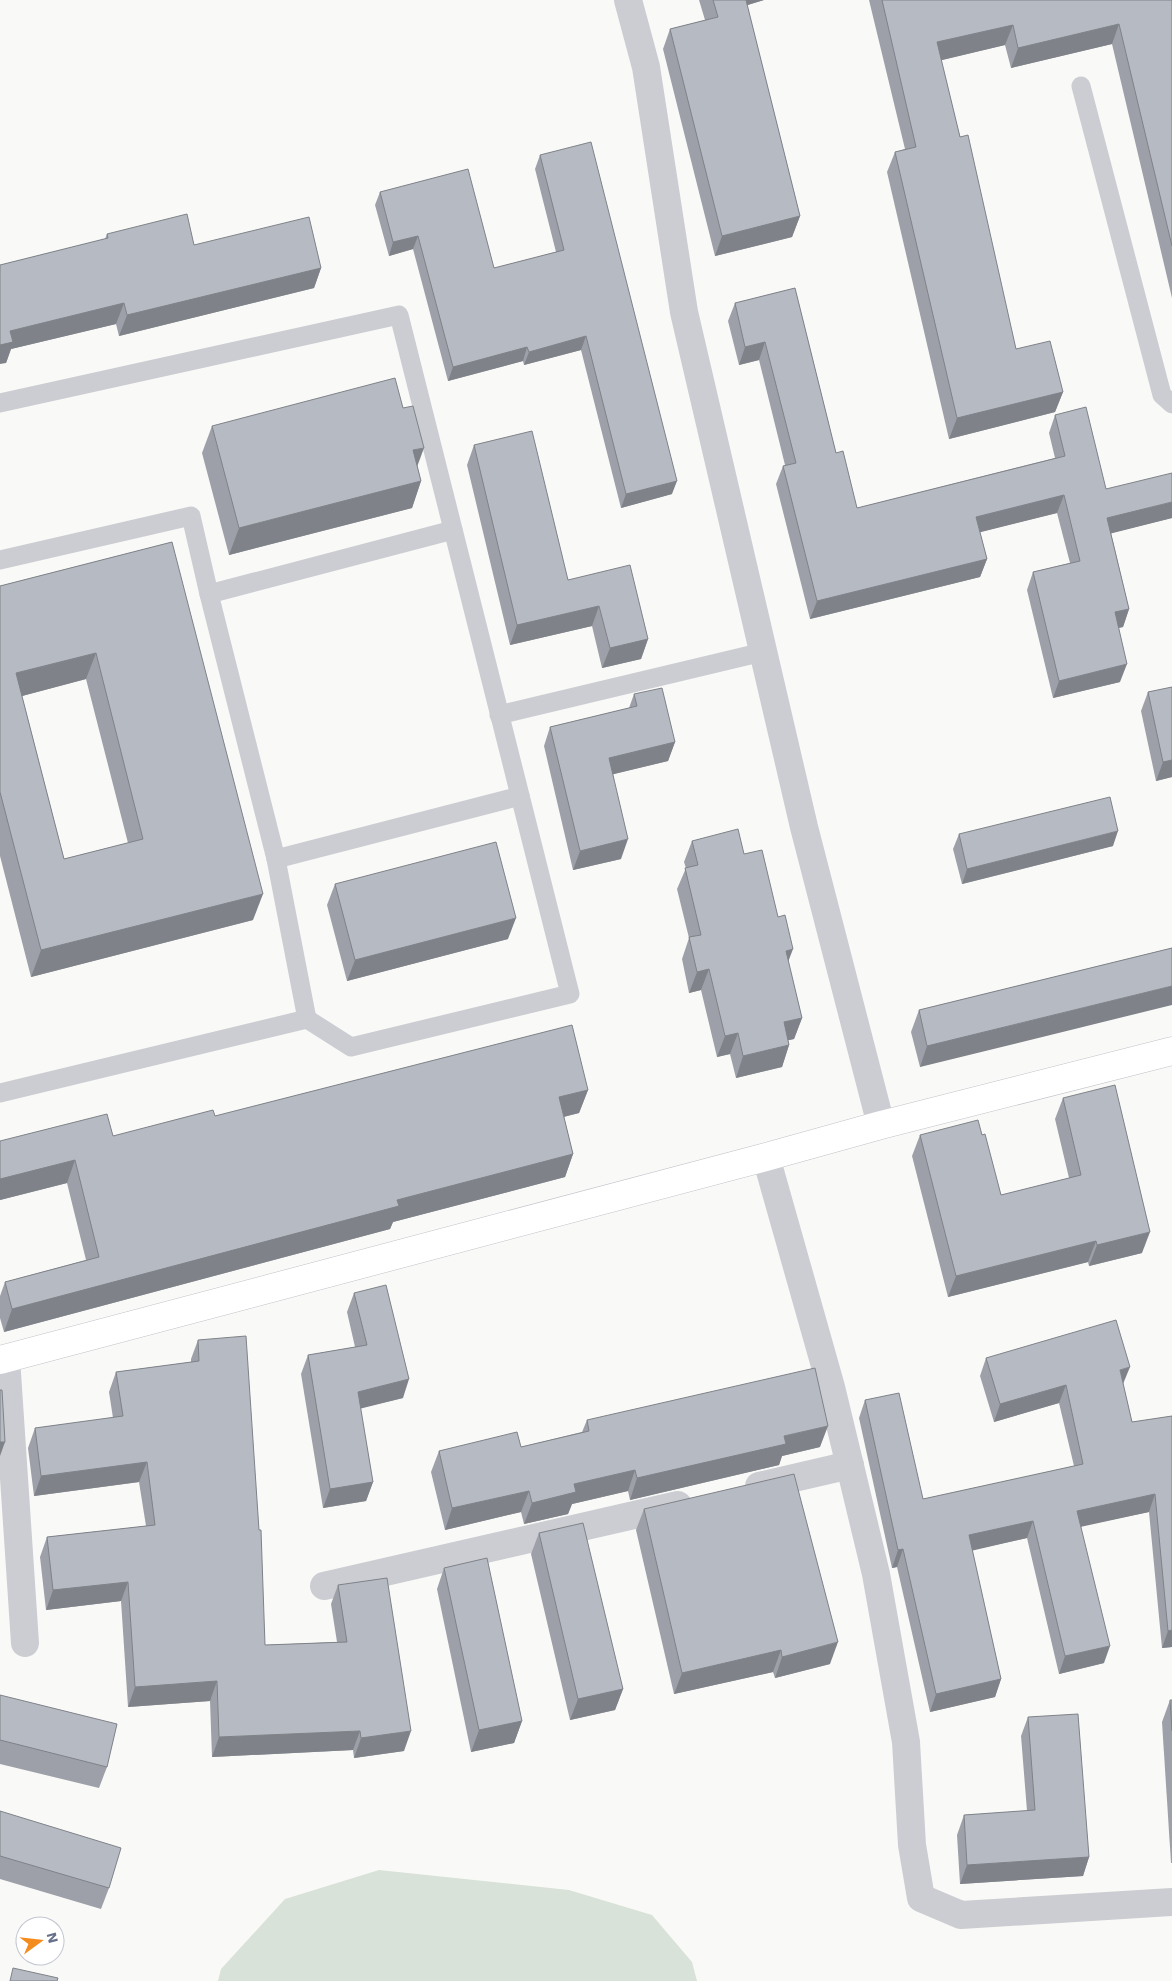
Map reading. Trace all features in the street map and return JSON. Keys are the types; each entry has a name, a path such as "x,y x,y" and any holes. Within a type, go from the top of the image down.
{"street":[{"path":"628,0 646,67 684,312 804,827 881,1125"},
{"path":"25,1643 3,1359 881,1125 1172,1051"},
{"path":"766,1157 831,1387 876,1574 906,1742 912,1845 922,1898 961,1915 1172,1902"},
{"path":"733,1492 850,1465"},
{"path":"324,1586 704,1499"}],"lane":[{"path":"1081,86 1162,394 1172,404"},
{"path":"0,402 399,315 570,994 351,1047 307,1019 1,1090"},
{"path":"0,560 191,516 276,859 307,1019"},
{"path":"209,594 453,530"},
{"path":"499,716 763,652"},
{"path":"276,859 520,796"}],"shaded area":[{"path":"379,1870 569,1890 652,1915 692,1962 697,1981 218,1981 221,1969 285,1899"}],"building":[{"path":"713,0 746,0 800,216 722,236 670,29 718,17"},
{"path":"882,0 1172,0 1172,246 1119,24 1018,48 1013,25 937,42 960,137 968,135 1016,349 1050,341 1063,392 957,418 895,152 916,147"},
{"path":"591,142 677,481 626,494 586,336 529,352 527,347 453,367 418,236 393,242 380,192 468,169 494,268 564,250 540,155"},
{"path":"187,214 194,245 309,217 321,268 127,315 124,303 10,331 13,342 0,345 0,265 108,238 107,234"},
{"path":"795,288 836,453 843,451 857,508 1065,456 1055,415 1086,407 1106,489 1172,473 1172,502 1107,518 1129,609 1115,612 1127,664 1059,681 1033,572 1080,561 1064,495 976,517 987,559 817,601 783,466 796,463 765,342 745,347 735,303"},
{"path":"395,378 403,408 413,406 424,448 413,450 421,481 239,528 212,426"},
{"path":"532,431 568,580 630,565 648,639 610,648 599,606 517,625 474,445"},
{"path":"172,542 263,894 41,950 0,792 0,586","holes":["96,653 143,839 64,859 16,673"]},
{"path":"1172,687 1172,760 1163,762 1148,692"},
{"path":"662,688 675,742 609,758 628,839 580,851 550,727 637,706 634,694"},
{"path":"1110,797 1118,831 967,869 959,834"},
{"path":"738,829 744,854 762,850 778,917 785,915 793,949 786,951 802,1018 784,1022 789,1045 743,1056 738,1033 725,1036 709,969 697,972 689,937 701,935 685,868 698,865 692,841"},
{"path":"496,842 516,918 355,960 335,884"},
{"path":"1172,948 1172,986 927,1046 919,1010"},
{"path":"572,1025 588,1090 559,1097 573,1154 397,1200 399,1206 12,1309 5,1282 99,1257 75,1160 0,1179 0,1141 107,1114 113,1136 213,1110 215,1116"},
{"path":"1115,1085 1150,1232 1097,1245 1096,1241 956,1276 920,1135 978,1120 982,1135 985,1134 1001,1195 1081,1175 1063,1098"},
{"path":"386,1285 409,1379 358,1392 373,1482 330,1489 308,1355 367,1345 354,1293"},
{"path":"1116,1320 1130,1367 1120,1370 1132,1422 1172,1416 1172,1630 1168,1631 1155,1494 1077,1511 1110,1646 1065,1656 1033,1521 969,1535 1001,1679 936,1694 903,1549 898,1550 865,1400 899,1393 923,1499 1083,1464 1066,1385 1000,1404 986,1358"},
{"path":"246,1336 259,1530 261,1530 265,1645 347,1642 338,1585 387,1578 411,1731 361,1738 360,1731 219,1737 217,1681 135,1687 128,1582 53,1590 47,1537 155,1525 147,1462 41,1476 35,1428 123,1416 116,1372 199,1361 198,1340"},
{"path":"815,1368 828,1426 784,1436 786,1444 637,1478 635,1470 574,1484 576,1492 532,1503 529,1491 452,1508 439,1451 517,1432 521,1447 589,1431 587,1420"},
{"path":"0,1390 2,1390 5,1442 0,1442"},
{"path":"794,1474 838,1642 782,1657 781,1650 682,1673 644,1509"},
{"path":"583,1523 623,1689 578,1699 539,1533"},
{"path":"487,1558 522,1721 479,1730 444,1568"},
{"path":"0,1695 117,1724 107,1767 0,1740"},
{"path":"1170,1700 1172,1700 1172,1731"},
{"path":"1078,1714 1089,1857 967,1865 964,1815 1035,1810 1028,1717"},
{"path":"0,1811 121,1848 109,1888 0,1856"},
{"path":"13,1968 58,1978 57,1981 10,1981"}]}
